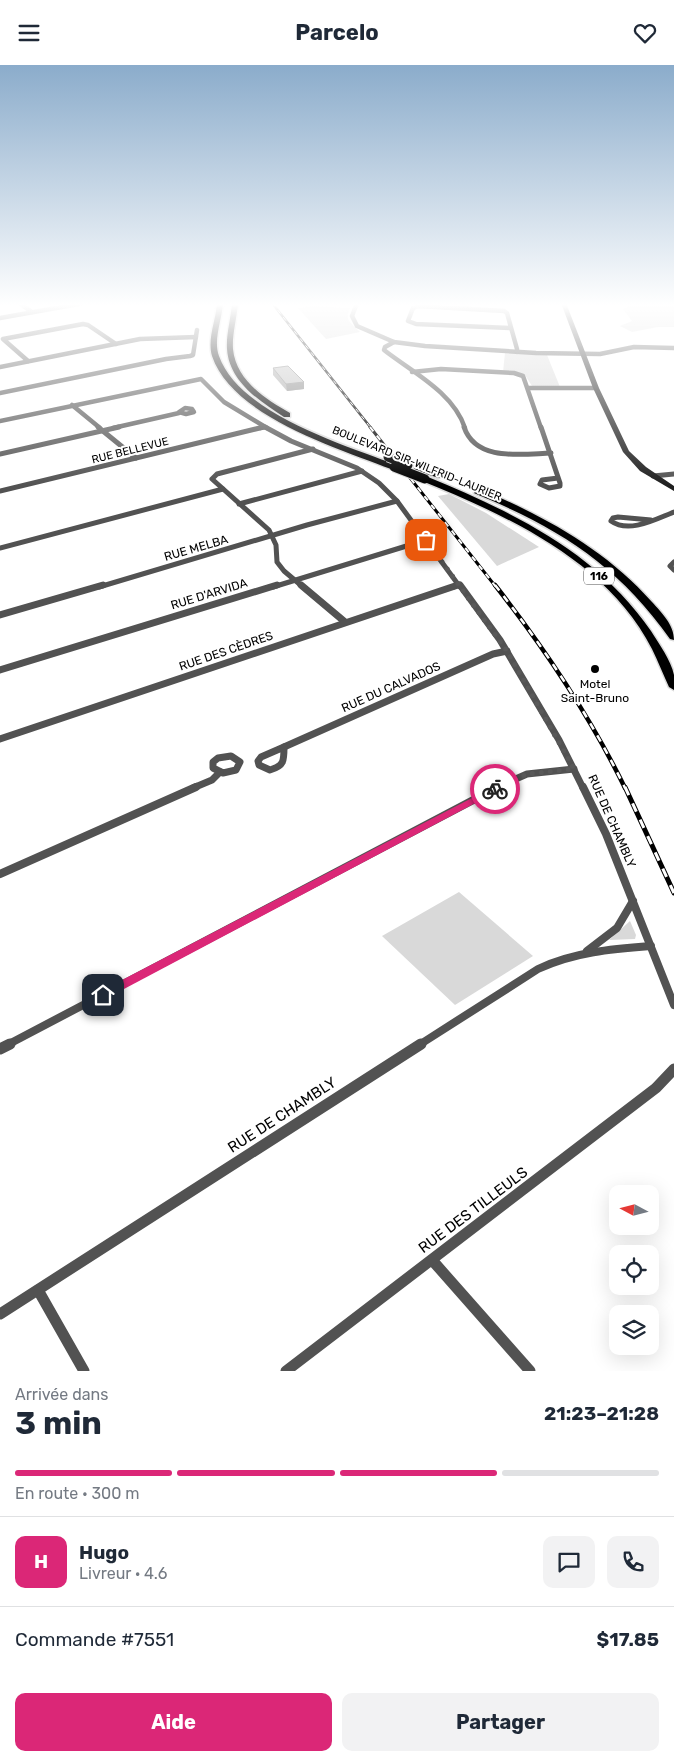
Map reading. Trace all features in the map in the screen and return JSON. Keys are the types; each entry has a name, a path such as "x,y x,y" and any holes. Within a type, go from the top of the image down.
{"main road":[{"name":"BOULEVARD SIR-WILFRID-LAURIER","path":"219,364 225,376 242,394 266,411 297,428 486,503 554,541 589,567 623,599 645,628 663,659 674,687"},
{"name":"BOULEVARD SIR-WILFRID-LAURIER","path":"234,364 236,371 252,389 272,405 303,423 521,510 576,541 607,564 635,589 674,637"}],"street":[{"path":"0,367 14,364"},
{"path":"0,393 142,364"},
{"path":"402,364 456,408 464,422 470,440 476,446 499,452 550,453"},
{"path":"586,364 629,456 653,476 674,489"},
{"path":"412,372 438,369 515,374 523,377 558,478"},
{"name":"RUE DE CHAMBLY","path":"0,1314 538,969 563,958 586,952 651,947 606,834 574,769 507,651 386,488 362,471 264,427 233,409 218,397 203,380 198,379 72,405"},
{"path":"528,388 596,388"},
{"path":"0,421 72,405 136,458"},
{"path":"0,454 179,413"},
{"name":"RUE BELLEVUE","path":"0,491 264,427"},
{"path":"313,449 214,476 212,480 269,530 278,564 293,580 345,622"},
{"path":"239,504 362,471"},
{"path":"653,476 674,474"},
{"path":"0,548 223,489"},
{"name":"RUE MELBA","path":"0,615 382,503 397,501"},
{"path":"651,520 618,517 613,518 611,521 616,525 628,527 651,520 674,512"},
{"name":"RUE D'ARVIDA","path":"0,670 426,540"},
{"path":"674,562 670,566 674,570"},
{"name":"RUE DES CÈDRES","path":"0,739 459,585"},
{"name":"RUE DU CALVADOS","path":"284,747 493,654 507,651"},
{"path":"0,1049 515,778 527,774 574,769"},
{"path":"0,874 212,779 220,772"},
{"name":"RUE DE CHAMBLY","path":"586,952 616,929 633,901"},
{"path":"651,947 674,1005"},
{"name":"RUE DES TILLEULS","path":"286,1371 656,1088 674,1069"},
{"path":"432,1260 530,1371"},
{"path":"38,1290 84,1371"}],"shaded area":[{"path":"504,364 551,364 560,387 532,386 525,375 503,372"},
{"path":"449,494 486,513 539,547 497,566 438,496"},
{"path":"459,892 533,956 455,1005 382,936"},
{"path":"630,921 636,935 635,939 609,940"}],"building":[{"path":"288,366 304,382 286,384 273,368"}],"railway":[{"path":"320,364 371,428"},
{"path":"370,427 496,587"},
{"path":"495,585 566,683 597,735 625,788"},
{"path":"625,787 674,893"}],"way so far":[{"path":"426,540 477,607 507,651 574,769 527,774 495,789"}],"place":[{"name":"Motel Saint-Bruno","path":"595,669"}],"route":[{"path":"103,995 495,789"}]}
